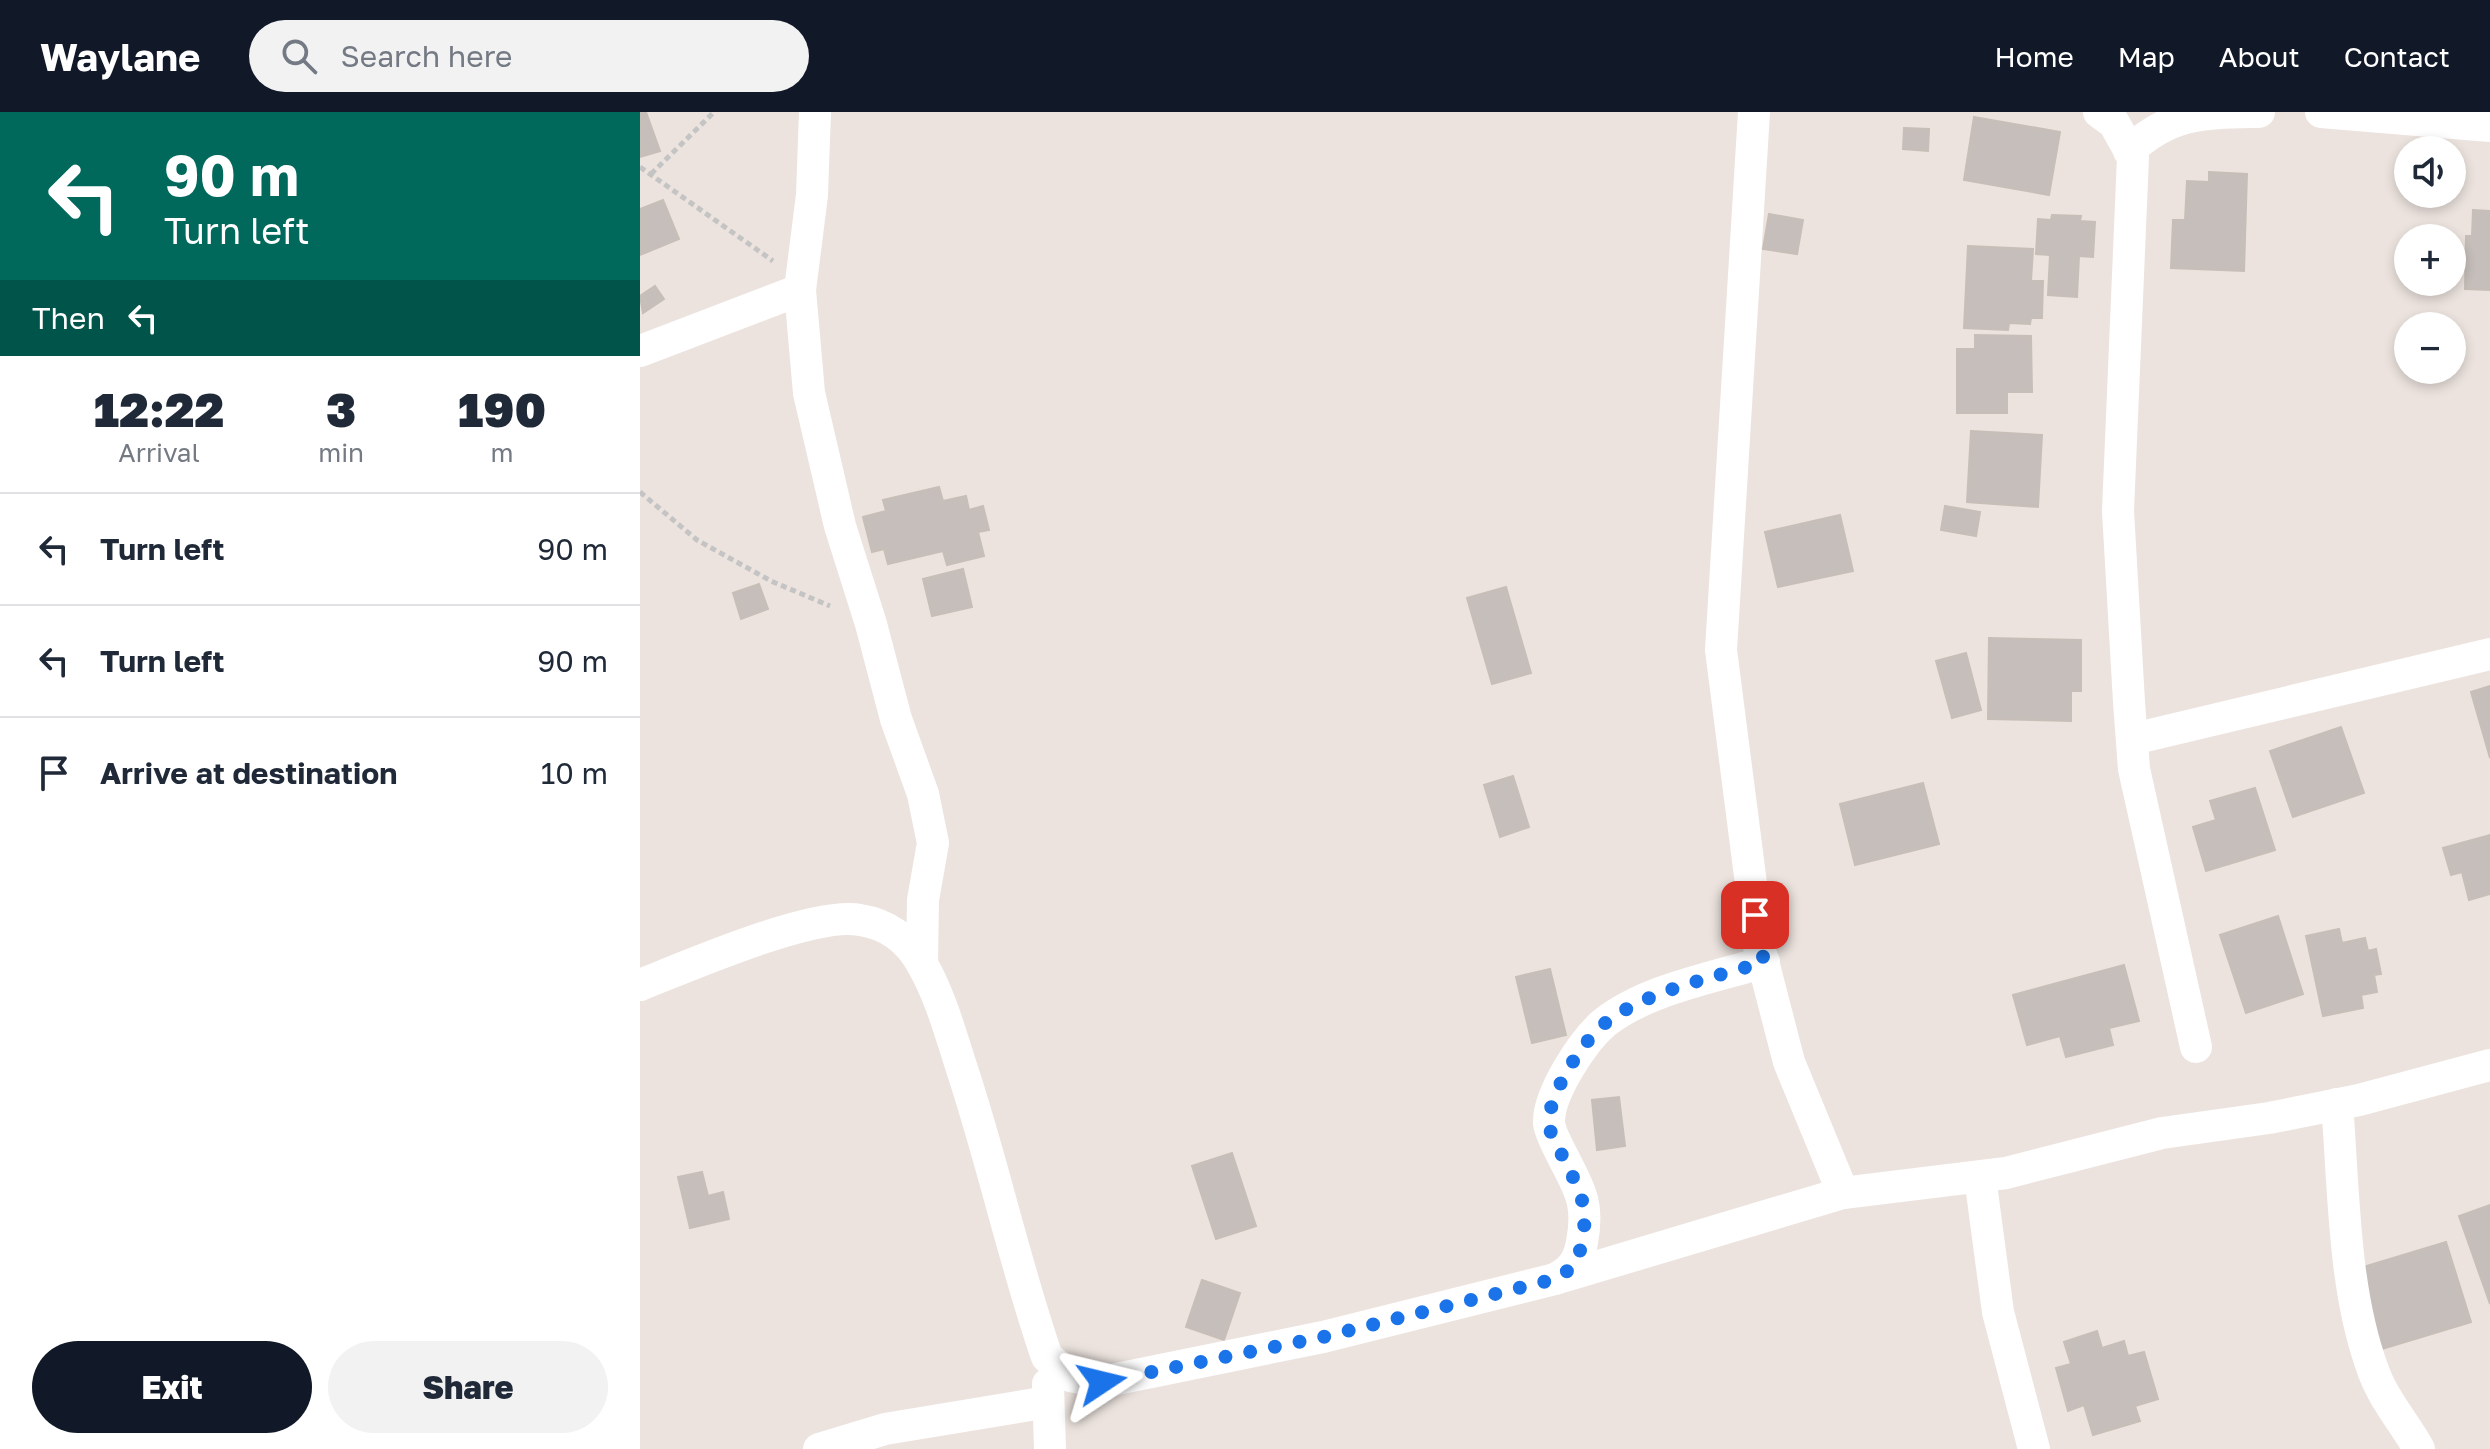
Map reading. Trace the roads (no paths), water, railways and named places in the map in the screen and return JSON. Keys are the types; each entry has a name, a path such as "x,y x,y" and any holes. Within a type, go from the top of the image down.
{"street":[{"path":"815,112 812,195 800,284 809,393 840,526 871,624 896,719 923,794 933,843 923,900 922,963"},
{"path":"1754,112 1721,650 1738,792 1764,962 1789,1062 1843,1193"},
{"path":"2129,151 2150,130 2173,117 2259,112"},
{"path":"2321,112 2490,126"},
{"path":"2104,114 2114,123 2133,157 2118,511 2134,769 2196,1047"},
{"path":"640,351 800,284"},
{"path":"2133,739 2490,654"},
{"path":"640,985 719,954 833,920 858,919 884,927 903,939 922,963 944,1015 992,1162 1047,1357 1050,1449"},
{"path":"1555,1279 1571,1271 1581,1247 1586,1216 1583,1193 1549,1125 1551,1108 1586,1040 1607,1021 1646,1001 1764,962"},
{"path":"1047,1357 1070,1376 1102,1382 1323,1337 1555,1279 1843,1193 1980,1177 2162,1133 2337,1104 2490,1065"},
{"path":"2337,1104 2346,1237 2363,1336 2373,1371 2419,1449"},
{"path":"1980,1177 1998,1312 2034,1449"},
{"path":"819,1449 885,1429 1048,1402"}]}
